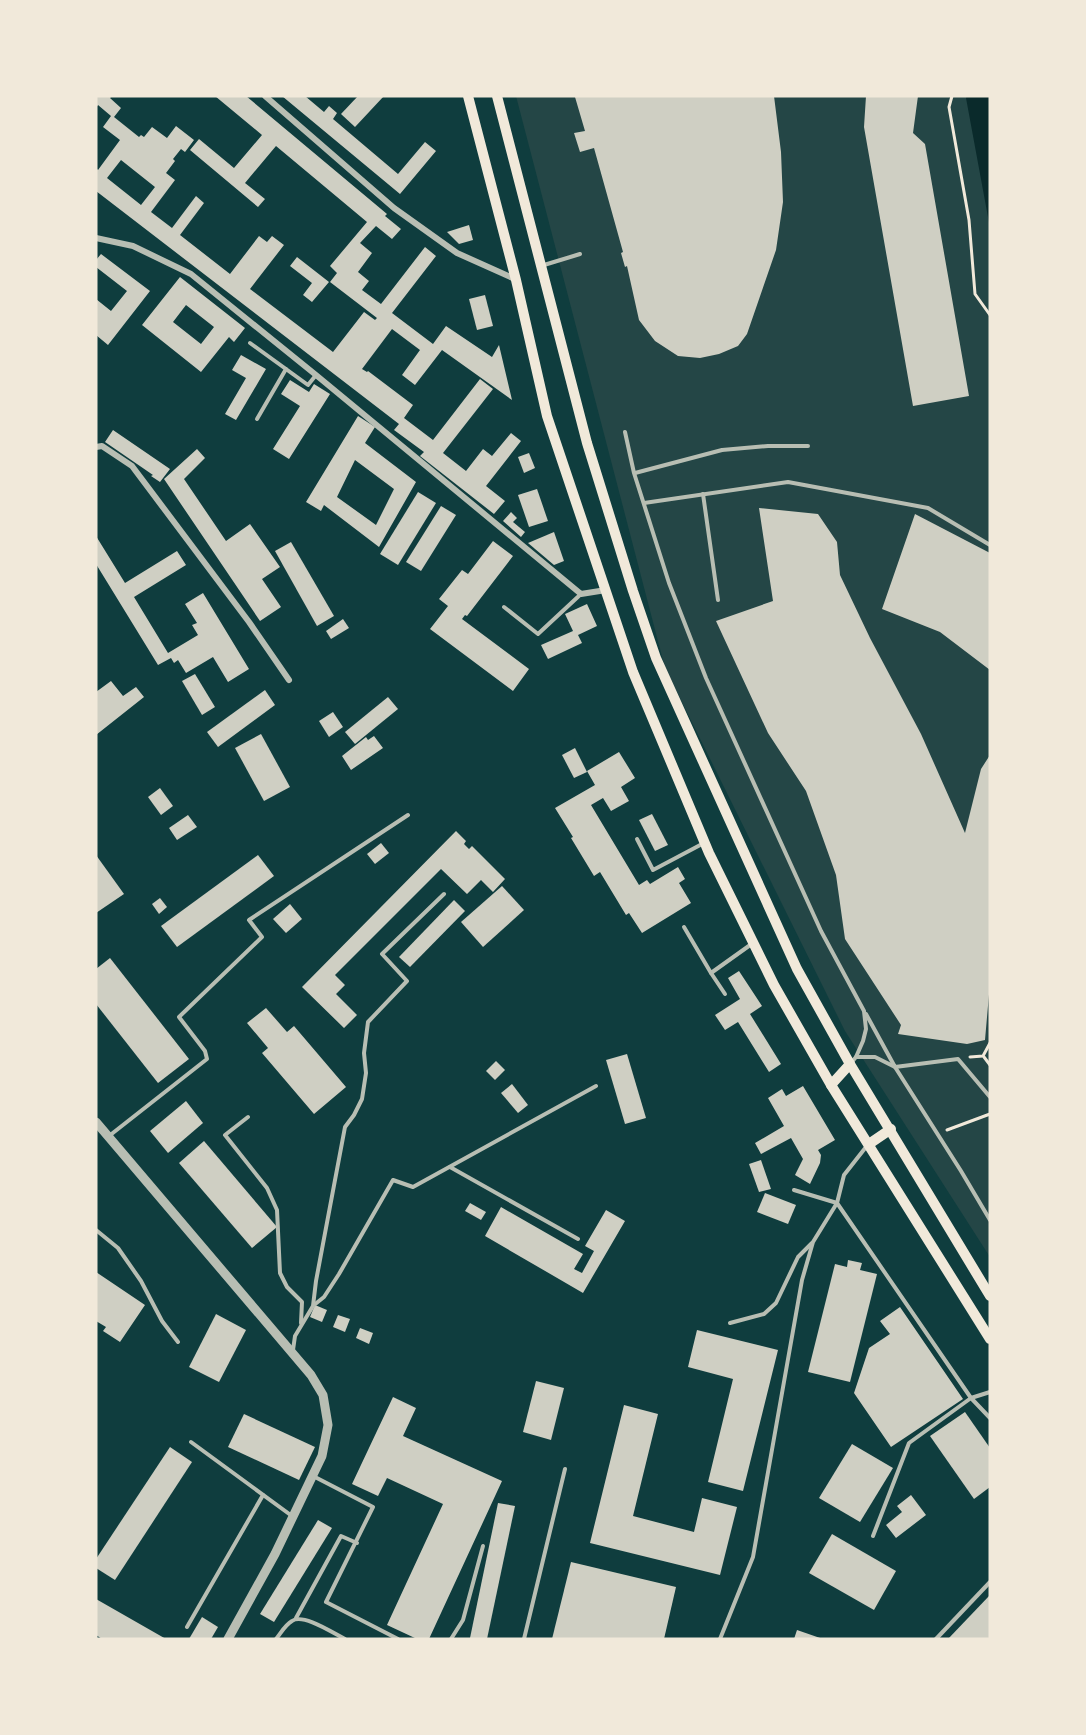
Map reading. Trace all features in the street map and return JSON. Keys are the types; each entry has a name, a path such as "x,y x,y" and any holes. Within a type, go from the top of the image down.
{"main road":[{"path":"468,96 516,280 547,416 633,672 705,843 774,985 831,1085 990,1339"},
{"path":"497,96 587,442 656,658 797,969 853,1060 990,1296"},
{"path":"831,1085 853,1060"},
{"path":"869,1144 891,1129"}],"street":[{"path":"265,96 394,208 457,254 516,280"},
{"path":"96,238 132,246 191,274 581,594 607,590"},
{"path":"96,447 102,446 132,466 249,622 289,680"},
{"path":"96,1122 312,1375 323,1395 328,1425 322,1456 275,1554 228,1639"}],"lane":[{"path":"541,266 580,254"},
{"path":"250,343 308,385 316,375"},
{"path":"257,419 286,369"},
{"path":"625,432 634,473 669,583 706,678 820,931 895,1067 990,1220"},
{"path":"634,473 722,450 768,446 808,446"},
{"path":"644,503 788,482 928,508 990,545"},
{"path":"703,494 718,600"},
{"path":"504,607 538,634 581,594"},
{"path":"109,1137 207,1059 205,1051 179,1017 262,937 249,920 408,815"},
{"path":"637,839 653,870 705,843"},
{"path":"313,1306 345,1127 362,1099 366,1073 363,1053 368,1022 407,981 382,954 444,894"},
{"path":"684,927 725,994"},
{"path":"711,972 753,943"},
{"path":"853,1060 864,1041 866,1029 864,1011"},
{"path":"853,1060 875,1057 895,1067 958,1059 990,1097"},
{"path":"293,1354 295,1336 301,1324 313,1306 324,1297 339,1274 393,1180 413,1187 596,1086"},
{"path":"248,1117 225,1135 267,1188 277,1210 280,1273 287,1287 302,1302 301,1324"},
{"path":"730,1323 764,1314 776,1303 798,1257 813,1242 837,1203 844,1175 869,1144"},
{"path":"449,1167 578,1239"},
{"path":"794,1190 837,1203 971,1398 990,1418"},
{"path":"96,1230 118,1248 141,1281 162,1321 178,1342"},
{"path":"720,1639 753,1557 802,1280 813,1242"},
{"path":"873,1536 909,1443 971,1398 990,1392"},
{"path":"191,1442 293,1517"},
{"path":"524,1639 565,1469"},
{"path":"312,1476 374,1508 326,1602 399,1639"},
{"path":"187,1627 262,1495"},
{"path":"276,1639 296,1618 341,1536 357,1543"},
{"path":"451,1639 463,1620 483,1546"},
{"path":"936,1639 990,1582"},
{"path":"296,1618 306,1619 345,1639"}],"path":[{"path":"952,96 949,107 969,220 975,294 990,315"},
{"path":"983,1056 990,1043"},
{"path":"958,1059 983,1056"},
{"path":"983,1056 990,1065"},
{"path":"938,1134 990,1114"}],"shaded area":[{"path":"516,96 990,96 990,1257 845,1031 665,668"},
{"path":"967,96 990,96 990,228 966,98"}],"building":[{"path":"96,96 112,96 110,98 121,108 114,117 139,137 141,135 144,137 152,127 167,138 176,126 194,140 185,152 181,149 173,159 175,161 166,173 175,180 151,212 172,228 196,196 204,203 180,235 230,274 259,236 267,242 272,236 284,245 250,289 333,352 364,312 375,320 377,318 330,282 337,273 330,266 367,222 276,146 245,183 265,199 258,207 190,150 199,139 234,168 262,135 215,96 246,96 387,214 385,216 401,229 392,239 376,226 360,243 372,253 358,272 369,281 362,290 381,304 425,247 436,256 392,313 433,344 446,326 492,357 499,345 512,400 442,350 415,385 402,375 420,350 392,329 362,369 368,371 413,405 404,418 433,440 480,379 493,389 443,453 466,471 483,449 492,456 511,433 521,441 486,486 505,501 494,514 420,456 424,452 394,430 399,424 96,191 96,168 98,170 120,140 103,127 111,116 98,105 96,108","holes":["121,160 155,187 141,205 107,178"]},
{"path":"282,96 305,96 324,112 329,106 337,113 333,119 398,174 425,142 436,151 400,194"},
{"path":"358,96 384,96 355,127 341,114"},
{"path":"774,96 781,152 783,202 776,250 747,334 738,346 719,354 700,358 678,356 655,341 639,320 627,266 625,267 621,253 623,252 594,148 580,152 574,133 585,131 575,97"},
{"path":"866,96 918,96 913,133 925,144 969,396 913,406 864,127"},
{"path":"469,225 473,240 459,244 447,232"},
{"path":"101,254 150,291 108,345 96,335 96,299 111,311 127,291 96,267 96,260"},
{"path":"297,257 329,282 312,302 303,295 312,283 290,266"},
{"path":"180,277 245,328 234,342 229,337 201,372 142,325","holes":["186,305 214,327 201,344 173,322"]},
{"path":"485,295 493,326 477,330 469,299"},
{"path":"241,355 266,369 236,420 225,414 246,378 232,370"},
{"path":"290,380 309,392 314,384 330,394 289,459 273,449 300,406 281,394"},
{"path":"358,416 375,427 365,443 416,482 379,547 324,505 321,511 306,502","holes":["355,460 394,489 376,525 337,497"]},
{"path":"113,430 170,469 160,482 105,442"},
{"path":"197,449 205,458 184,479 226,541 250,524 280,567 262,579 281,607 260,621 164,479"},
{"path":"529,453 535,468 524,473 518,457"},
{"path":"537,489 548,521 529,527 518,495"},
{"path":"418,492 436,503 398,565 380,554"},
{"path":"441,506 456,515 421,571 406,562"},
{"path":"759,508 818,514 837,542 840,575 870,638 921,734 965,833 981,769 990,755 990,983 985,1040 967,1044 898,1034 901,1025 845,939 836,875 806,791 768,733 716,621 773,601"},
{"path":"511,512 517,518 513,522 525,532 521,537 503,521"},
{"path":"915,514 990,553 990,670 940,632 882,609"},
{"path":"554,532 564,561 554,565 528,543"},
{"path":"96,536 125,583 177,551 186,565 134,597 168,653 198,635 192,625 197,623 185,604 203,593 249,669 228,682 213,657 186,673 178,660 174,663 171,658 158,665 96,564"},
{"path":"493,541 513,556 467,616 465,615 462,619 529,669 513,691 430,629 448,606 439,599 462,570 468,574"},
{"path":"291,542 334,616 317,626 275,551"},
{"path":"587,604 597,626 578,635 582,643 548,659 541,645 573,631 565,614"},
{"path":"343,619 349,628 331,639 326,631"},
{"path":"195,674 215,707 202,715 182,681"},
{"path":"111,681 123,696 136,687 144,697 96,735 96,692"},
{"path":"265,690 275,705 218,747 207,732"},
{"path":"388,697 398,709 355,744 345,732"},
{"path":"333,712 343,727 329,737 319,721"},
{"path":"261,734 290,787 264,801 235,748"},
{"path":"374,736 383,748 351,770 342,756 366,737 368,740"},
{"path":"575,748 587,772 574,778 562,755"},
{"path":"619,752 635,778 621,787 629,801 611,811 603,798 591,805 639,885 647,880 650,884 678,867 685,879 679,883 691,903 642,933 629,913 626,915 600,872 594,876 555,808 595,785 587,771"},
{"path":"160,788 173,806 161,815 148,797"},
{"path":"652,814 668,845 655,851 639,820"},
{"path":"188,815 197,827 177,840 169,828"},
{"path":"456,831 466,841 464,844 469,849 472,846 505,879 493,892 481,880 467,894 441,869 335,975 345,985 336,994 357,1015 344,1028 302,987"},
{"path":"381,843 389,853 375,864 367,854"},
{"path":"96,855 124,894 96,913"},
{"path":"258,855 274,876 177,947 161,926"},
{"path":"502,886 524,910 483,947 461,922"},
{"path":"160,898 167,907 159,914 152,904"},
{"path":"454,900 465,911 410,967 399,957"},
{"path":"290,904 302,919 286,933 273,919"},
{"path":"110,958 189,1059 158,1083 96,1004 96,969"},
{"path":"739,971 762,1006 750,1014 781,1064 769,1072 738,1022 725,1030 715,1015 740,999 728,978"},
{"path":"266,1008 287,1032 294,1026 346,1087 314,1114 262,1053 268,1048 247,1023"},
{"path":"627,1054 646,1118 625,1124 606,1060"},
{"path":"496,1061 505,1070 495,1080 486,1071"},
{"path":"512,1084 528,1105 518,1113 501,1093"},
{"path":"803,1086 835,1140 818,1150 821,1155 820,1163 810,1184 795,1175 803,1159 791,1138 761,1154 755,1143 784,1126 768,1098 782,1089 786,1096"},
{"path":"186,1101 203,1123 168,1153 150,1131"},
{"path":"204,1141 277,1227 252,1248 179,1163"},
{"path":"761,1160 771,1189 759,1192 749,1164"},
{"path":"765,1193 796,1205 788,1224 757,1212"},
{"path":"470,1203 486,1212 481,1220 465,1211"},
{"path":"501,1207 583,1254 574,1269 582,1273 594,1251 585,1246 606,1210 625,1221 583,1293 485,1236"},
{"path":"848,1260 862,1263 860,1270 877,1274 850,1382 808,1372 835,1264 847,1267"},
{"path":"96,1272 145,1305 120,1342 103,1331 106,1327 96,1321"},
{"path":"315,1305 327,1310 322,1322 310,1317"},
{"path":"900,1307 963,1399 891,1447 854,1393 869,1348 890,1334 880,1321"},
{"path":"216,1314 246,1330 219,1382 189,1367"},
{"path":"338,1315 350,1319 345,1332 333,1327"},
{"path":"360,1328 373,1333 369,1344 356,1338"},
{"path":"697,1330 778,1350 743,1491 708,1482 733,1379 688,1367"},
{"path":"536,1381 564,1388 551,1440 523,1432"},
{"path":"393,1397 416,1408 403,1436 502,1481 429,1639 417,1639 387,1625 443,1504 387,1478 378,1496 352,1484"},
{"path":"624,1405 658,1414 633,1516 694,1532 702,1498 737,1507 720,1575 590,1543"},
{"path":"965,1412 990,1448 990,1487 974,1499 930,1436"},
{"path":"244,1414 315,1447 299,1480 228,1447"},
{"path":"852,1444 893,1468 860,1522 819,1498"},
{"path":"170,1447 192,1462 115,1580 96,1568 96,1559"},
{"path":"911,1495 926,1515 896,1538 886,1525 902,1512 897,1506"},
{"path":"498,1503 515,1506 487,1639 470,1638"},
{"path":"318,1520 332,1528 274,1622 260,1614"},
{"path":"832,1534 896,1571 874,1610 809,1573"},
{"path":"571,1562 676,1587 664,1639 552,1639"},
{"path":"990,1595 990,1639 948,1639"},
{"path":"96,1599 166,1639 102,1639 96,1635"},
{"path":"202,1617 218,1627 211,1639 189,1639"},
{"path":"797,1630 823,1639 794,1639"}]}
